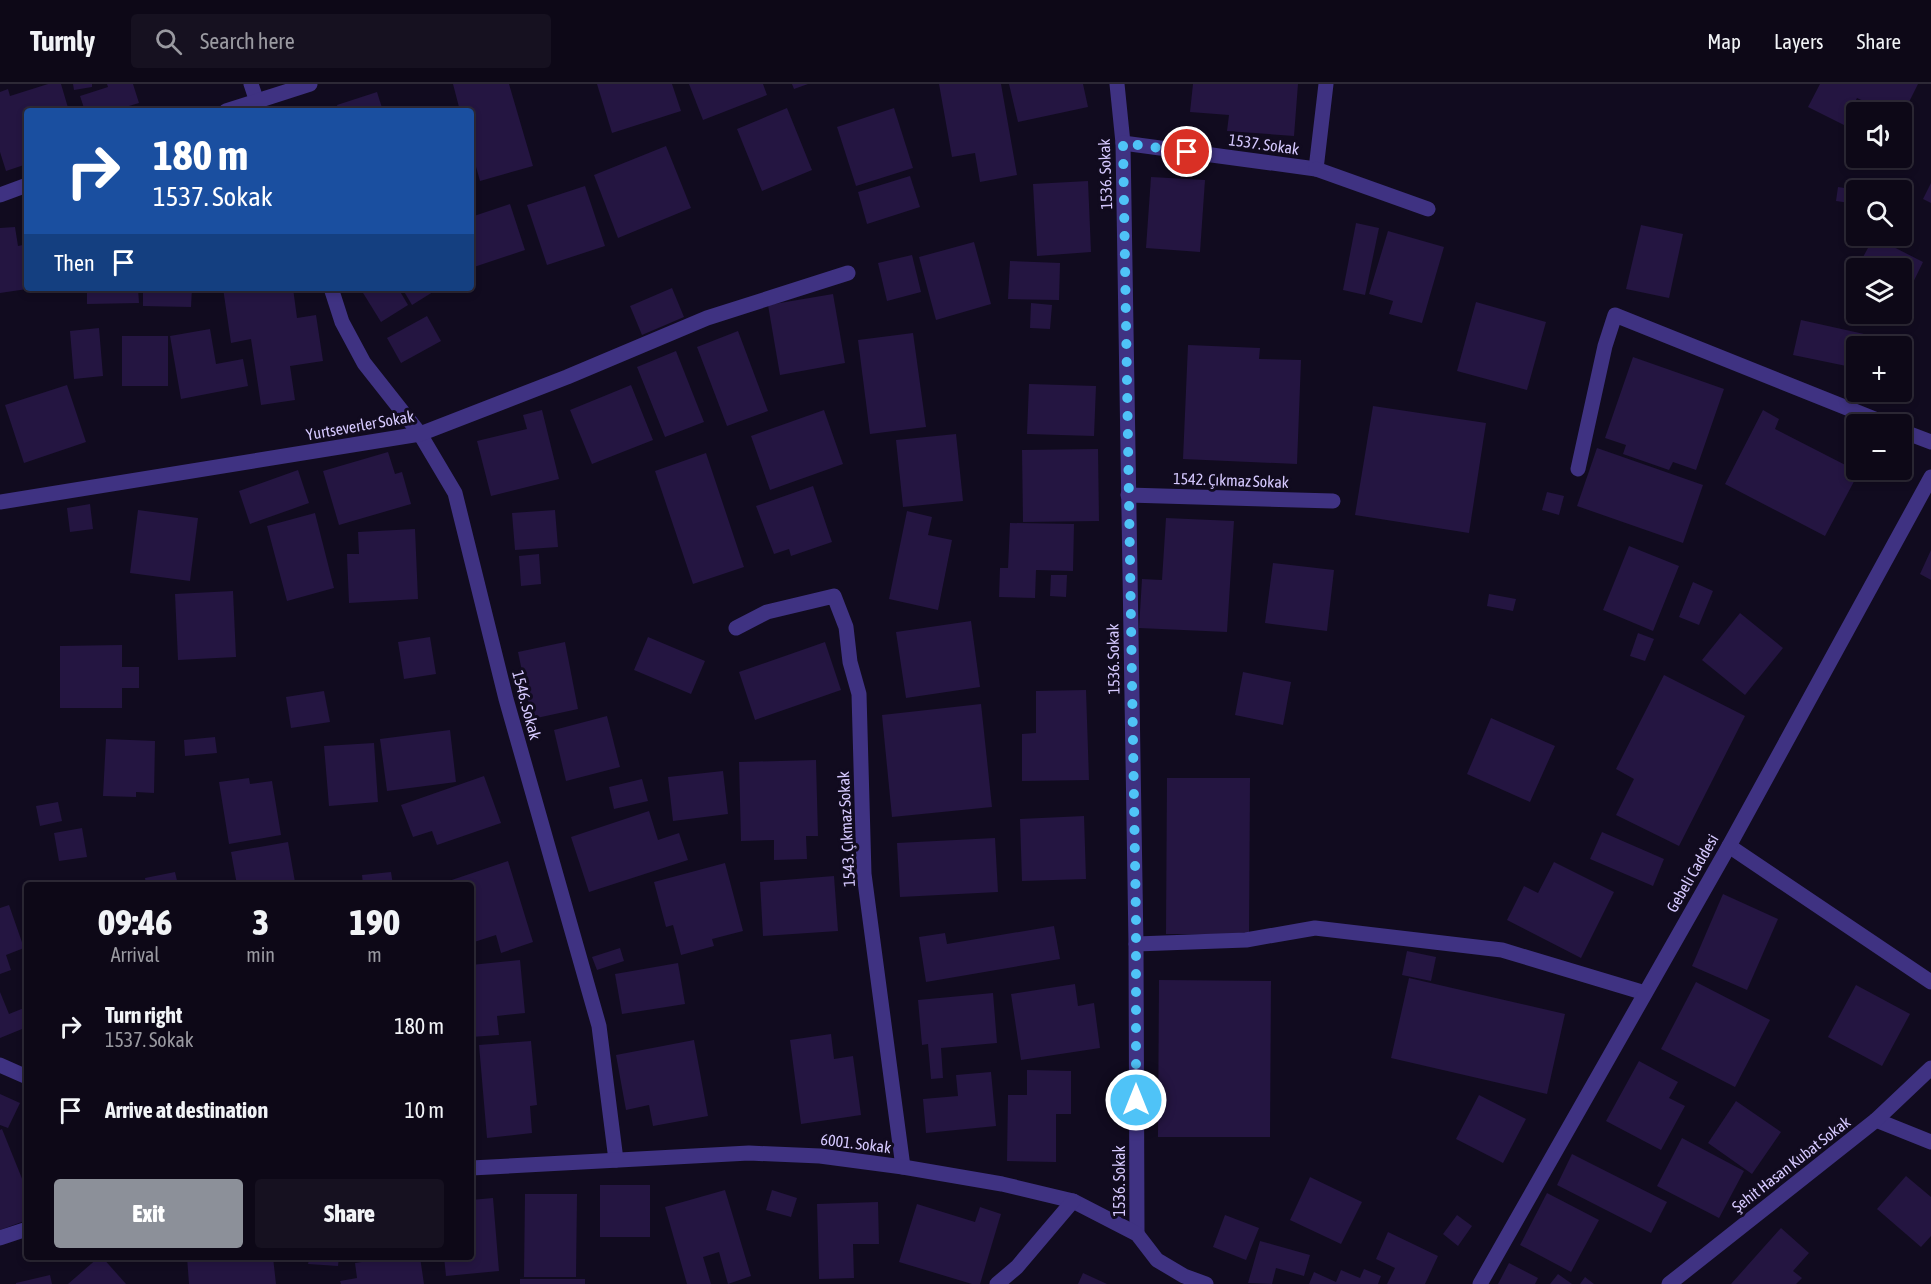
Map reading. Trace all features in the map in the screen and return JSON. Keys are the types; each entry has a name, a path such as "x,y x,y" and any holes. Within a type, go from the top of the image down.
{"street":[{"path":"251,84 257,106 310,84"},
{"name":"1536. Sokak","path":"1117,84 1123,143 1136,944 1137,1234"},
{"name":"1537. Sokak","path":"1123,143 1316,169 1326,84"},
{"path":"1316,169 1428,209"},
{"path":"0,195 24,186"},
{"name":"Yurtseverler Sokak","path":"0,502 420,434 567,377 707,318 848,273"},
{"name":"1546. Sokak","path":"333,291 342,322 364,363 420,434 454,494 509,710 600,1026 615,1160"},
{"path":"1578,469 1605,346 1615,315 1862,414"},
{"path":"1912,434 1931,442"},
{"name":"Gebeli Caddesi","path":"1480,1284 1729,846 1931,477"},
{"name":"1542. Çıkmaz Sokak","path":"1128,495 1333,501"},
{"name":"1543. Çıkmaz Sokak","path":"735,628 767,612 834,596 846,627 850,662 859,694 864,874 903,1167"},
{"path":"1729,846 1931,982"},
{"path":"1136,944 1246,940 1315,928 1502,950 1645,993"},
{"path":"0,1065 24,1076"},
{"name":"Şehit Hasan Kubat Sokak","path":"1669,1284 1876,1120 1931,1068"},
{"path":"1876,1120 1931,1142"},
{"name":"6001. Sokak","path":"474,1168 748,1153 820,1156 903,1167 1002,1184 1073,1201 1137,1234 1157,1260 1184,1276 1206,1284"},
{"path":"997,1284 1017,1267 1073,1201"},
{"path":"0,1238 24,1230"}],"building":[{"path":"48,84 61,84 68,108 24,108 24,165 6,171 0,152 0,92 8,89 10,96"},
{"path":"73,84 92,84 92,87 74,90"},
{"path":"107,84 133,84 139,103 122,108 84,108 80,96 108,87"},
{"path":"453,84 509,84 533,166 480,181 474,160 474,108 459,108"},
{"path":"597,84 672,84 681,111 612,133"},
{"path":"689,84 763,84 767,95 703,120"},
{"path":"792,84 808,84 794,89"},
{"path":"939,84 1001,84 1017,175 980,182 975,153 952,157"},
{"path":"1009,84 1083,84 1088,107 1018,122"},
{"path":"1193,84 1298,84 1294,136 1227,131 1229,115 1190,112"},
{"path":"1820,84 1918,84 1909,102 1866,102 1857,98 1855,102 1846,102 1844,125 1808,107"},
{"path":"377,92 382,108 338,108 337,105"},
{"path":"787,108 812,170 762,191 737,129"},
{"path":"894,108 913,168 856,186 837,127"},
{"path":"666,146 691,208 618,238 594,175"},
{"path":"910,176 920,207 867,224 858,192"},
{"path":"1151,177 1205,180 1200,252 1146,248"},
{"path":"1088,181 1091,252 1037,256 1033,184"},
{"path":"1931,183 1931,203 1923,199"},
{"path":"585,186 605,246 547,265 527,205"},
{"path":"1838,187 1846,188 1846,202 1836,201"},
{"path":"510,204 525,250 474,267 474,216"},
{"path":"1356,223 1379,228 1365,295 1343,290"},
{"path":"1641,225 1683,234 1669,298 1626,289"},
{"path":"15,227 18,246 23,245 24,289 0,293 0,228"},
{"path":"1388,231 1444,247 1422,323 1389,314 1393,301 1369,294"},
{"path":"974,242 991,304 936,320 919,257"},
{"path":"1869,246 1892,246 1923,262 1912,285 1912,258 1862,258"},
{"path":"912,255 921,292 887,301 878,263"},
{"path":"1010,261 1060,263 1059,300 1008,299"},
{"path":"672,288 684,317 642,335 630,306"},
{"path":"87,291 138,291 139,303 87,304"},
{"path":"143,291 192,291 191,307 143,306"},
{"path":"223,291 293,291 297,318 316,315 323,361 290,366 295,400 261,405 251,339 231,343"},
{"path":"362,291 400,291 408,305 381,322"},
{"path":"404,291 434,291 412,305"},
{"path":"833,294 845,363 780,375 768,305"},
{"path":"1476,302 1546,322 1527,390 1457,371"},
{"path":"1031,303 1052,305 1050,329 1030,328"},
{"path":"427,316 441,341 401,363 387,338"},
{"path":"1801,320 1864,334 1864,336 1846,336 1846,366 1793,355"},
{"path":"99,328 103,376 74,379 70,331"},
{"path":"210,329 216,364 243,359 248,386 181,399 170,336"},
{"path":"738,331 768,411 727,426 697,347"},
{"path":"913,333 926,427 870,434 858,340"},
{"path":"122,336 168,336 168,386 122,386"},
{"path":"1188,345 1260,348 1259,359 1301,360 1297,464 1183,459"},
{"path":"676,351 704,422 665,437 637,367"},
{"path":"1633,357 1724,389 1696,470 1673,462 1669,470 1623,454 1626,445 1605,438"},
{"path":"1029,384 1096,386 1094,436 1027,434"},
{"path":"67,385 86,442 24,463 5,405"},
{"path":"631,385 653,440 592,464 570,410"},
{"path":"1373,406 1486,423 1469,533 1355,515"},
{"path":"542,410 559,479 491,496 477,441 527,429 523,415"},
{"path":"824,410 843,464 770,490 751,436"},
{"path":"1763,410 1779,419 1775,429 1846,465 1846,480 1855,480 1825,536 1725,484"},
{"path":"956,434 963,501 903,507 896,440"},
{"path":"1597,448 1703,485 1683,543 1577,506"},
{"path":"1098,449 1099,521 1023,522 1022,450"},
{"path":"388,452 395,474 402,472 411,504 339,525 323,471"},
{"path":"706,453 744,567 693,584 655,471"},
{"path":"298,470 309,503 250,524 239,491"},
{"path":"813,486 832,542 791,556 789,549 774,554 756,506"},
{"path":"1547,492 1564,496 1559,515 1542,510"},
{"path":"90,504 93,529 70,532 67,508"},
{"path":"138,510 198,518 190,581 130,573"},
{"path":"555,510 558,547 515,550 512,513"},
{"path":"907,511 932,517 928,535 952,540 938,610 889,599"},
{"path":"315,513 334,588 287,601 267,526"},
{"path":"1166,518 1234,521 1227,632 1139,628 1142,579 1162,580"},
{"path":"1010,523 1074,524 1073,571 1036,570 1035,598 999,597 1000,568 1008,568"},
{"path":"415,529 418,599 349,603 347,554 359,554 358,532"},
{"path":"1629,546 1679,566 1653,631 1603,610"},
{"path":"1931,550 1931,580 1920,574"},
{"path":"539,554 541,584 521,586 519,556"},
{"path":"1273,563 1334,570 1327,631 1265,623"},
{"path":"1051,575 1067,575 1066,597 1050,596"},
{"path":"1693,582 1713,591 1699,625 1679,617"},
{"path":"233,591 236,657 178,660 175,594"},
{"path":"1489,594 1516,599 1513,611 1487,606"},
{"path":"1740,613 1783,648 1745,695 1702,660"},
{"path":"971,621 980,687 906,698 896,632"},
{"path":"1638,633 1654,639 1645,661 1630,656"},
{"path":"430,637 436,674 404,679 398,642"},
{"path":"648,637 705,661 691,694 634,670"},
{"path":"565,642 578,709 532,719 518,652"},
{"path":"825,642 841,690 755,720 739,672"},
{"path":"122,645 122,667 139,667 139,688 122,688 122,708 60,708 60,646"},
{"path":"1243,672 1291,682 1283,725 1235,715"},
{"path":"1664,675 1745,716 1679,846 1616,815 1634,779 1616,769"},
{"path":"1086,690 1089,780 1022,781 1022,734 1036,733 1036,691"},
{"path":"324,691 330,722 291,728 286,697"},
{"path":"981,704 992,807 892,817 882,715"},
{"path":"607,716 620,767 566,781 554,730"},
{"path":"1491,718 1555,746 1530,802 1467,774"},
{"path":"450,730 456,782 387,791 380,739"},
{"path":"215,737 217,753 185,756 184,740"},
{"path":"106,739 155,741 154,793 136,792 136,797 103,796"},
{"path":"374,743 378,802 329,806 324,746"},
{"path":"816,760 818,836 806,836 807,859 774,860 774,840 741,841 739,762"},
{"path":"723,771 728,814 673,821 668,777"},
{"path":"484,776 501,823 437,845 432,831 413,837 401,805"},
{"path":"249,778 250,784 272,781 281,835 229,844 219,782"},
{"path":"1167,778 1250,778 1249,934 1166,934"},
{"path":"642,779 648,801 614,809 609,787"},
{"path":"58,802 62,821 40,826 36,806"},
{"path":"649,811 658,840 679,833 688,860 589,892 571,837"},
{"path":"1084,816 1086,879 1022,881 1020,819"},
{"path":"82,828 87,857 59,861 54,833"},
{"path":"1602,832 1664,859 1653,886 1590,859"},
{"path":"995,838 998,892 900,897 897,843"},
{"path":"288,842 295,882 236,882 231,852"},
{"path":"508,861 533,942 501,953 496,935 474,942 474,882 446,882"},
{"path":"1554,862 1614,892 1581,958 1507,920 1524,886 1538,893"},
{"path":"725,863 743,931 712,939 714,946 681,955 673,925 666,927 654,882"},
{"path":"175,872 177,882 146,882 145,878"},
{"path":"391,872 393,882 363,882 362,875"},
{"path":"834,876 838,931 763,936 760,882"},
{"path":"1723,894 1778,919 1747,990 1692,966"},
{"path":"9,905 24,948 6,955 11,970 0,974 0,908"},
{"path":"1054,926 1060,959 926,982 919,937 945,933 947,944"},
{"path":"620,948 624,961 597,970 592,957"},
{"path":"1407,951 1436,957 1431,981 1402,975"},
{"path":"520,960 525,1013 497,1016 499,1035 474,1037 474,965"},
{"path":"678,963 685,1004 622,1014 615,974"},
{"path":"1409,978 1565,1014 1547,1094 1391,1058"},
{"path":"1159,980 1271,981 1270,1137 1158,1137"},
{"path":"1696,982 1770,1020 1735,1087 1661,1049"},
{"path":"1075,984 1078,1006 1094,1003 1100,1048 1021,1060 1011,994"},
{"path":"1856,985 1910,1014 1882,1066 1828,1037"},
{"path":"0,992 9,1014 24,1008 24,1028 0,1038"},
{"path":"993,993 997,1043 941,1048 943,1078 931,1079 928,1044 922,1045 918,1000"},
{"path":"831,1034 834,1059 853,1056 861,1115 801,1124 790,1040"},
{"path":"694,1040 708,1116 653,1126 649,1105 626,1110 616,1055"},
{"path":"531,1041 537,1105 530,1106 532,1133 487,1138 479,1045"},
{"path":"1639,1061 1678,1082 1669,1098 1685,1106 1661,1150 1606,1121"},
{"path":"1027,1070 1071,1071 1071,1114 1056,1114 1056,1162 1007,1161 1008,1095 1027,1095"},
{"path":"991,1072 996,1126 926,1133 923,1099 958,1096 956,1075"},
{"path":"0,1094 20,1103 8,1128 0,1125"},
{"path":"1479,1095 1526,1119 1503,1163 1456,1139"},
{"path":"1736,1101 1781,1132 1752,1174 1708,1143"},
{"path":"2,1129 24,1184 24,1221 0,1230 0,1130"},
{"path":"1682,1138 1744,1171 1719,1218 1657,1186"},
{"path":"1572,1154 1667,1202 1651,1233 1557,1185"},
{"path":"1906,1176 1931,1197 1931,1236 1921,1247 1877,1209"},
{"path":"1310,1177 1362,1202 1341,1244 1290,1220"},
{"path":"600,1185 650,1185 650,1237 600,1237"},
{"path":"725,1190 751,1276 728,1284 719,1252 703,1257 711,1284 687,1284 665,1207"},
{"path":"772,1190 797,1198 791,1217 766,1210"},
{"path":"1547,1193 1599,1220 1571,1272 1520,1245"},
{"path":"525,1194 577,1194 576,1277 524,1277"},
{"path":"493,1198 499,1271 446,1276 444,1260 474,1260 474,1200"},
{"path":"878,1202 879,1244 853,1244 854,1278 819,1279 817,1204"},
{"path":"917,1204 975,1222 980,1207 1001,1214 980,1284 972,1284 899,1262"},
{"path":"1225,1215 1259,1228 1246,1260 1213,1247"},
{"path":"1457,1215 1472,1226 1458,1246 1443,1234"},
{"path":"1781,1228 1809,1253 1793,1271 1802,1278 1796,1284 1731,1284"},
{"path":"1388,1232 1438,1256 1425,1284 1387,1284 1395,1268 1376,1259"},
{"path":"1260,1241 1310,1255 1304,1276 1276,1268 1272,1284 1248,1283"},
{"path":"96,1260 105,1260 126,1284 68,1284"},
{"path":"187,1260 273,1260 276,1284 189,1284"},
{"path":"309,1260 339,1260 338,1266 308,1264"},
{"path":"374,1260 420,1260 424,1284 341,1284 340,1281 357,1278 355,1263"},
{"path":"1509,1263 1538,1278 1535,1284 1498,1284"},
{"path":"1364,1269 1381,1276 1378,1284 1309,1284 1314,1272 1336,1282 1341,1270 1360,1278"},
{"path":"1083,1273 1107,1284 1078,1284"},
{"path":"1558,1274 1572,1284 1550,1284"},
{"path":"50,1275 52,1284 16,1284 16,1283"},
{"path":"1585,1277 1594,1284 1580,1284"},
{"path":"520,1279 585,1279 585,1284 520,1284"}],"route":[{"path":"1136,1100 1136,920 1123,143 1187,152"}]}
